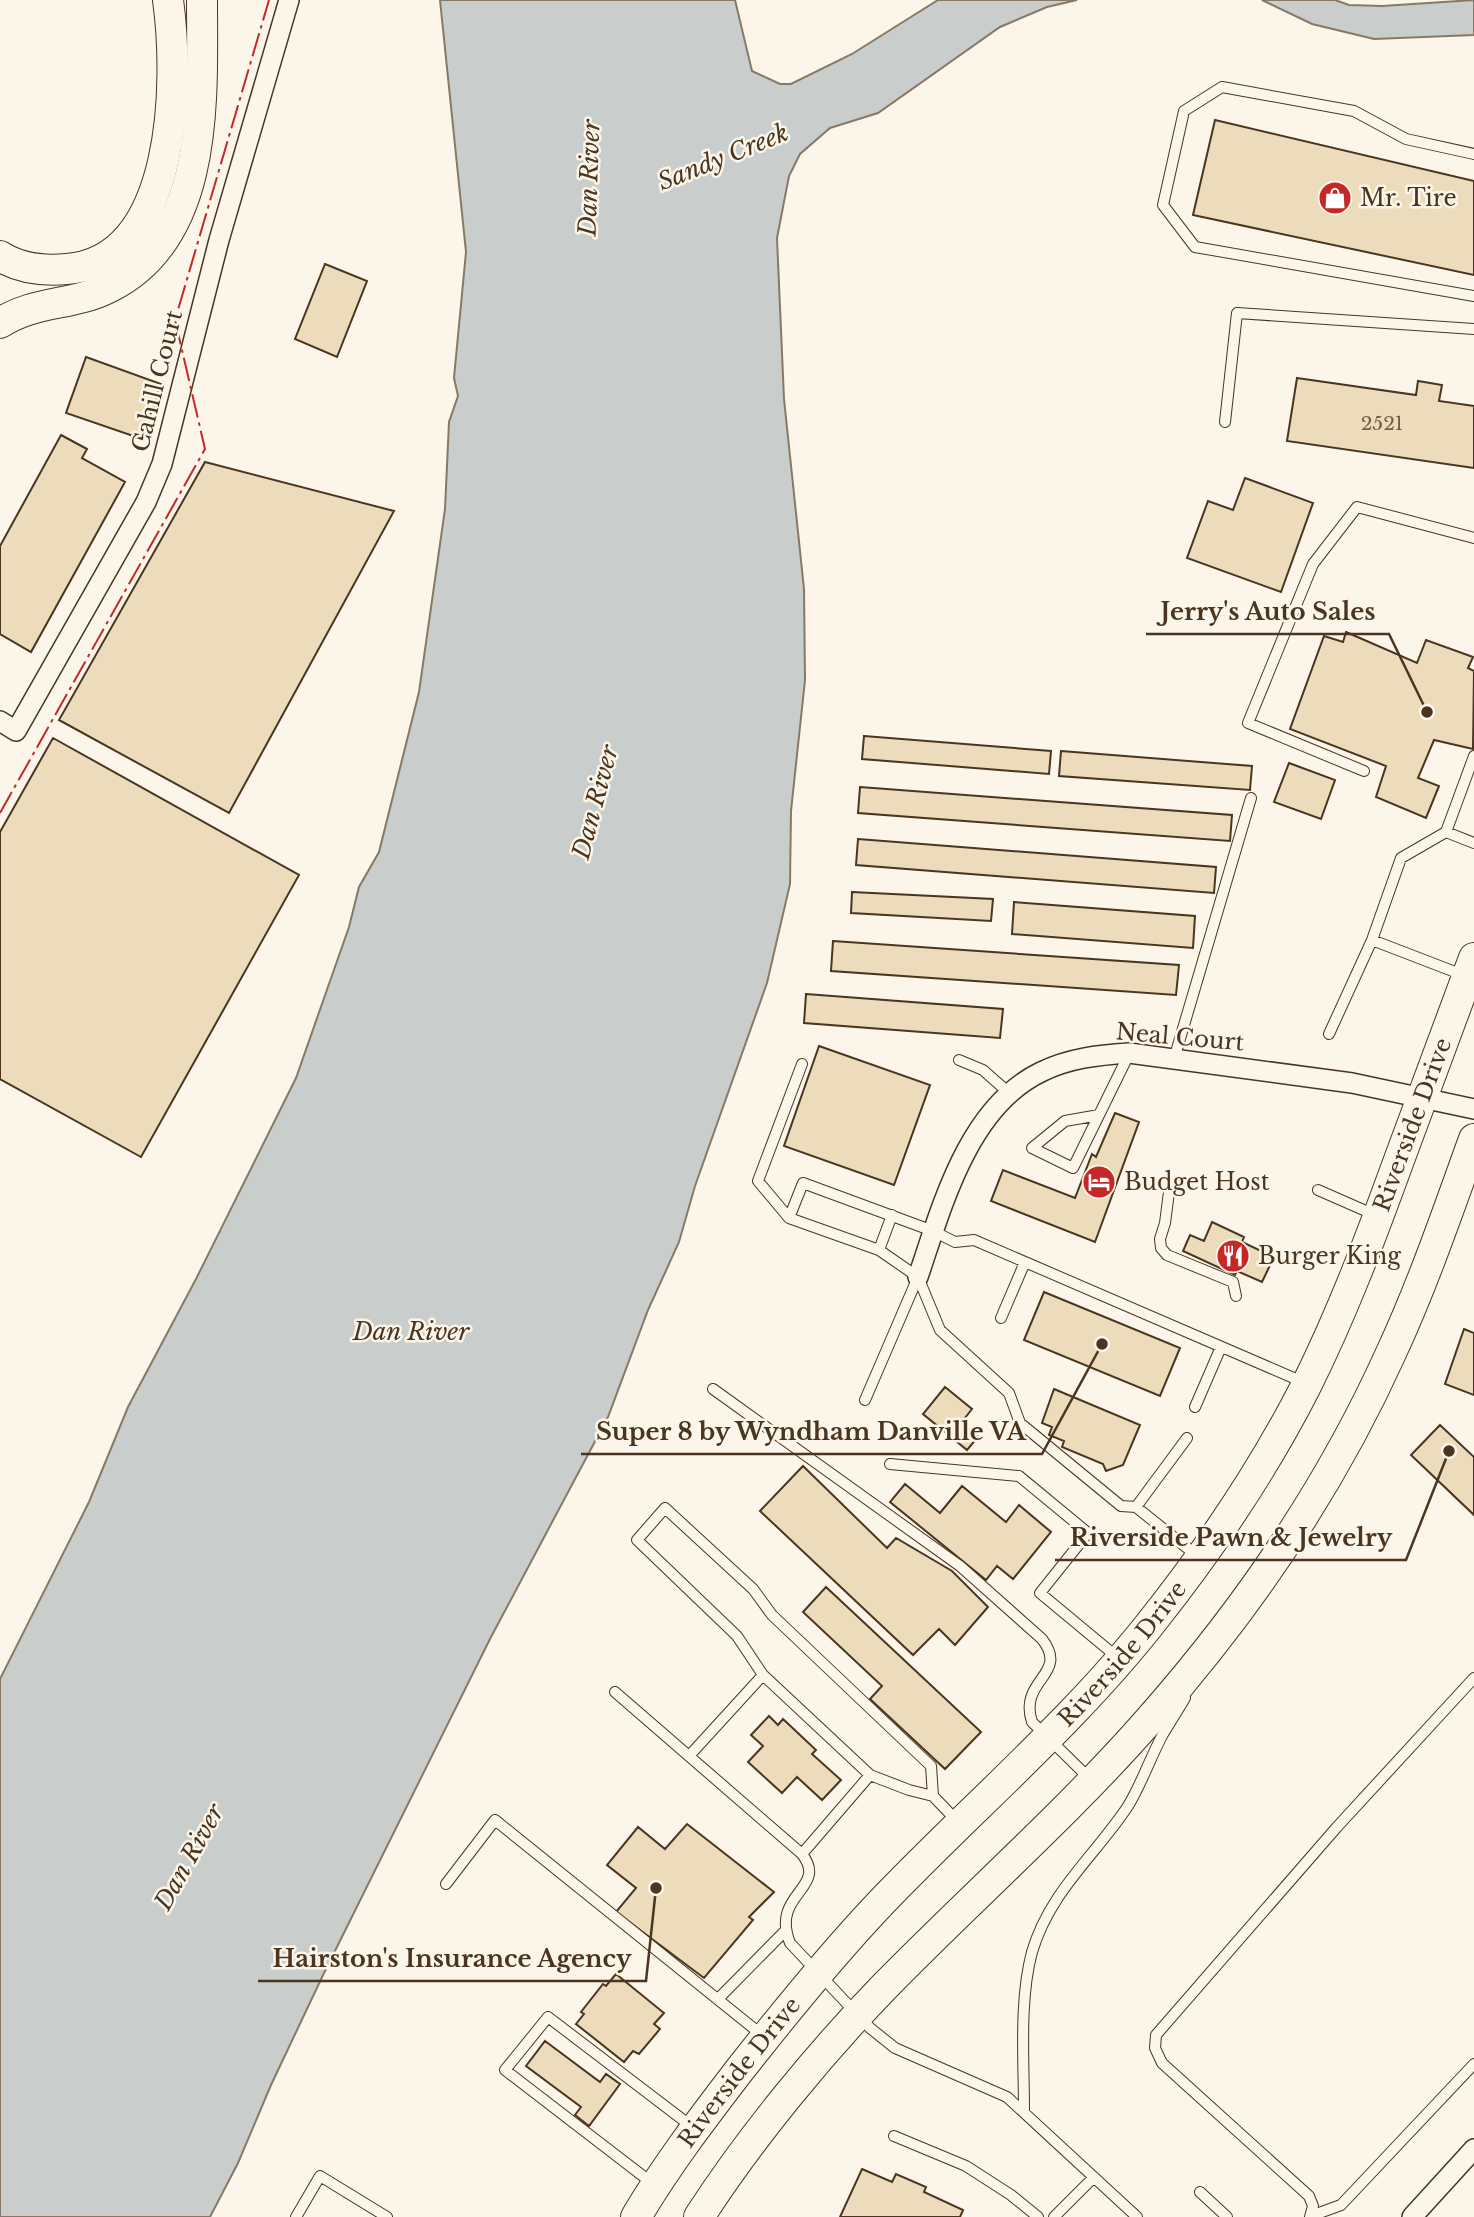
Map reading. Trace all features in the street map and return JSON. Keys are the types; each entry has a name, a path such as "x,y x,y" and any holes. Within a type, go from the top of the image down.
{"main road":[{"path":"0,256 26,267 48,271 75,269 96,262 115,251 128,239 143,217 154,192 166,147 171,112 173,60 168,0"},
{"path":"0,323 14,314 36,306 83,298 109,288 132,274 152,256 167,235 181,207 197,142 202,83 202,0"},
{"name":"Riverside Drive","path":"636,2217 694,2129 818,1973 876,1908 1101,1682 1153,1620 1254,1478 1307,1384 1357,1272 1471,968"},
{"path":"699,2217 782,2103 858,2016 1149,1721 1197,1665 1266,1571 1354,1429 1392,1352 1474,1139"}],"street":[{"name":"Cahill Court","path":"0,722 16,731 146,502 162,464 219,240 289,0"},
{"name":"Neal Court","path":"918,1276 933,1231 971,1142 982,1123 1009,1093 1040,1072 1068,1061 1129,1053 1301,1075 1474,1109"},
{"path":"1412,2217 1474,2149"}],"lane":[{"path":"1474,154 1405,139 1354,111 1222,87 1184,111 1163,205 1195,247 1474,296"},
{"path":"1225,422 1237,313 1474,329"},
{"path":"1364,771 1248,723 1313,564 1357,507 1474,538"},
{"path":"1329,1034 1372,940 1401,858 1446,832 1472,770 1474,756"},
{"path":"1174,1059 1251,798"},
{"path":"1446,832 1474,843"},
{"path":"1372,940 1471,968"},
{"path":"1099,1115 1065,1121 1032,1148 1073,1168 1099,1115 1129,1053"},
{"path":"959,1060 983,1070 1009,1093"},
{"path":"802,1063 758,1181 789,1218 879,1250 918,1276 940,1330 1009,1393 1020,1423 1121,1506 1136,1507 1199,1558"},
{"path":"789,1218 803,1183 892,1215 955,1242 974,1240 1307,1384"},
{"path":"1318,1190 1378,1217"},
{"path":"1169,1192 1160,1239 1161,1248 1167,1255 1233,1282 1236,1296"},
{"path":"879,1250 892,1215"},
{"path":"1001,1318 1025,1262"},
{"path":"865,1400 918,1276"},
{"path":"1195,1407 1221,1347"},
{"path":"713,1389 960,1566 1042,1639 1048,1646 1050,1667 1032,1691 1028,1710 1032,1722 1091,1780"},
{"path":"1136,1507 1187,1438"},
{"path":"890,1464 1018,1476 1088,1533 1040,1593 1120,1659"},
{"path":"933,1797 931,1766 772,1615 753,1588 665,1508 636,1540 737,1636 763,1675 870,1775 933,1797 960,1824"},
{"path":"1024,2111 1026,1981 1032,1952 1041,1929 1075,1871 1127,1807 1142,1781 1187,1694 1197,1665"},
{"path":"689,1756 763,1675"},
{"path":"1311,2217 1313,2206 1309,2196 1162,2063 1155,2048 1156,2035 1337,1828 1474,1678"},
{"path":"615,1692 802,1854 808,1862 810,1872 808,1881 787,1907 785,1931 790,1943 858,2016 895,2048 1007,2097 1137,2217"},
{"path":"802,1854 870,1775"},
{"path":"446,1884 495,1820 765,2037"},
{"path":"718,1999 785,1931"},
{"path":"654,2186 505,2070 548,2017 694,2129"},
{"path":"1311,2217 1341,2205 1474,2064"},
{"path":"894,2136 966,2166 1011,2194 1038,2217"},
{"path":"296,2217 320,2176 387,2217"},
{"path":"1054,2217 1094,2177"},
{"path":"1200,2192 1227,2217"}],"water":[{"name":"Dan River","path":"440,0 735,0 752,71 780,84 791,84 852,54 938,0 1077,0 1047,7 1000,27 878,113 830,128 800,154 789,176 777,238 784,399 804,589 805,680 791,811 790,884 767,983 695,1186 679,1242 648,1310 608,1417 491,1637 324,1973 271,2085 238,2163 210,2217 0,2217 0,1679 89,1502 128,1407 196,1279 296,1078 349,927 359,887 379,852 419,692 445,509 449,422 458,396 454,378 466,252"},
{"path":"1262,0 1335,0 1349,5 1382,6 1474,0 1474,35 1374,39 1312,24"}],"building":[{"name":"Mr. Tire","path":"1215,120 1474,181 1474,275 1193,215"},
{"path":"325,264 367,281 337,357 295,339"},
{"path":"86,357 161,384 142,439 66,413"},
{"path":"1297,378 1416,395 1418,381 1442,385 1439,401 1474,406 1474,468 1287,441"},
{"path":"61,435 87,449 82,458 125,482 31,652 0,634 0,546"},
{"path":"205,462 394,511 229,813 59,720"},
{"path":"1245,478 1313,503 1281,592 1187,558 1208,501 1233,510"},
{"path":"1346,632 1417,663 1426,640 1473,657 1468,668 1474,671 1473,749 1434,740 1418,778 1439,786 1426,818 1376,797 1386,766 1290,729 1324,636 1343,642"},
{"path":"864,736 1051,751 1049,774 862,759"},
{"path":"53,738 299,875 141,1157 0,1079 0,832"},
{"path":"1061,751 1252,766 1250,790 1059,776"},
{"path":"1289,763 1335,780 1321,819 1274,802"},
{"path":"860,787 1232,815 1230,841 858,813"},
{"path":"858,839 1216,867 1214,893 856,865"},
{"path":"852,892 993,899 991,921 851,913"},
{"path":"1014,902 1195,916 1193,948 1012,934"},
{"path":"833,941 1179,965 1176,995 831,971"},
{"path":"806,994 1003,1009 1000,1038 804,1023"},
{"path":"819,1046 930,1085 894,1185 784,1146"},
{"name":"Budget Host","path":"1115,1113 1139,1122 1095,1242 991,1201 1003,1170 1075,1198 1092,1154 1096,1157"},
{"path":"1212,1222 1244,1237 1242,1242 1274,1257 1262,1282 1237,1271 1235,1275 1183,1251 1190,1235 1204,1241"},
{"path":"1044,1292 1180,1348 1160,1396 1024,1340"},
{"path":"1464,1329 1474,1333 1474,1395 1445,1384"},
{"path":"945,1387 972,1409 961,1423 978,1437 967,1450 923,1414"},
{"path":"1054,1389 1140,1425 1123,1465 1106,1471 1103,1464 1062,1447 1064,1441 1049,1435 1052,1427 1042,1423"},
{"path":"1440,1425 1474,1457 1474,1515 1411,1455"},
{"path":"803,1466 887,1548 896,1538 952,1571 988,1607 955,1645 939,1629 913,1655 760,1511"},
{"path":"905,1484 940,1513 962,1486 1006,1522 1019,1505 1051,1532 1013,1579 997,1566 986,1580 890,1502"},
{"path":"826,1587 981,1732 945,1769 870,1699 882,1686 803,1612"},
{"path":"769,1716 778,1725 783,1719 816,1750 812,1754 841,1780 822,1800 797,1777 782,1793 748,1762 763,1746 751,1735"},
{"path":"687,1824 774,1892 749,1917 753,1920 704,1978 616,1912 636,1888 607,1865 638,1827 665,1849"},
{"path":"616,1974 664,2013 654,2024 660,2029 639,2054 633,2051 624,2062 576,2024 584,2014 581,2012 603,1984 606,1986"},
{"path":"545,2041 600,2082 606,2074 620,2084 589,2126 575,2115 581,2107 526,2066"},
{"path":"862,2169 892,2182 896,2174 926,2187 924,2192 963,2210 960,2217 840,2217"}],"power":[{"path":"0,813 205,449 175,320 269,0"}],"place":[{"name":"Mr. Tire","path":"1335,198"},
{"name":"Jerry's Auto Sales","path":"1427,712"},
{"name":"Budget Host","path":"1099,1182"},
{"name":"Burger King","path":"1233,1256"},
{"name":"Super 8 by Wyndham Danville VA","path":"1102,1344"},
{"name":"Riverside Pawn & Jewelry","path":"1449,1451"},
{"name":"Hairston's Insurance Agency","path":"656,1888"}],"water label":[{"name":"Sandy Creek","path":"723,157"}]}
